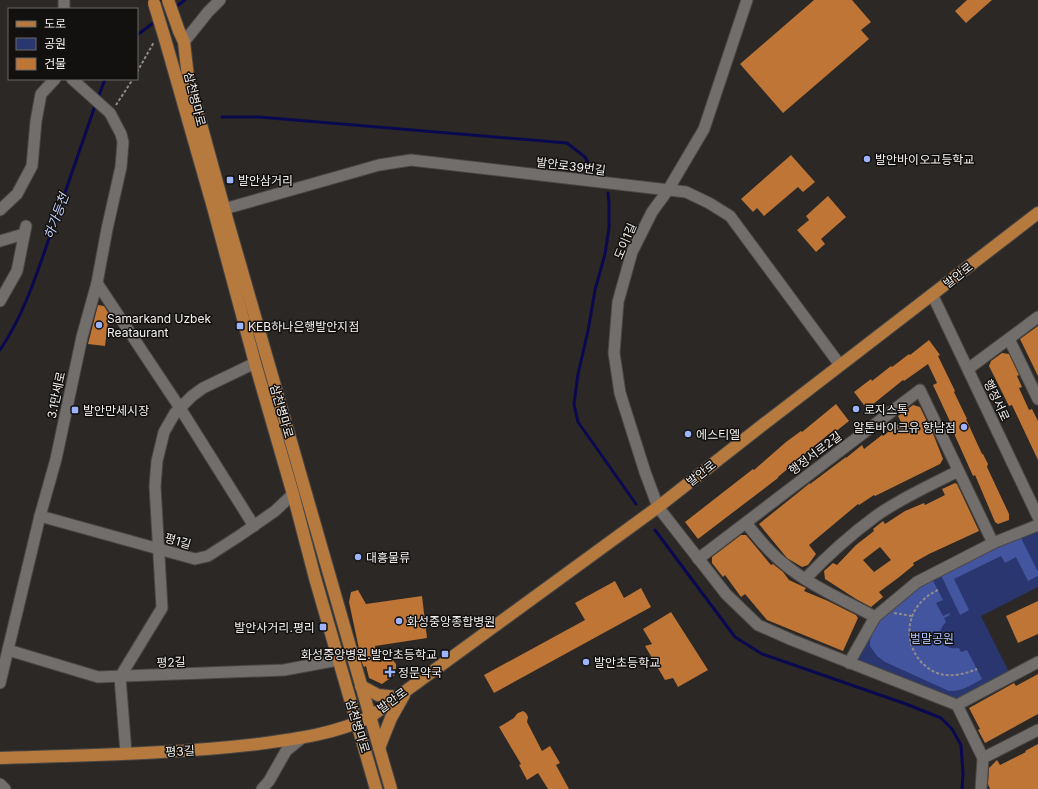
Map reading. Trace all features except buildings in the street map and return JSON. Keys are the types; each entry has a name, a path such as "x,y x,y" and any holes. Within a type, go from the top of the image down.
{"main road":[{"name":"삼천병마로","path":"168,0 181,37 188,77 224,209 391,789"},
{"name":"삼천병마로","path":"154,2 293,494 338,660 358,723 376,789"},
{"name":"발안로","path":"358,723 370,717 658,507 932,294 1038,214"},
{"path":"361,686 378,695 397,697"},
{"path":"379,748 393,713 407,689"},
{"name":"평3길","path":"0,758 218,749 302,738 358,723"}],"street":[{"path":"181,37 220,0"},
{"name":"도이1길","path":"658,507 645,472 620,393 614,352 618,302 632,252 652,212 668,190 704,129 747,0"},
{"path":"0,210 17,194 32,166 36,121 41,94 54,80"},
{"path":"74,81 112,116"},
{"name":"3.1만세로","path":"0,683 40,516 56,459 82,337 97,283 121,167 123,142 121,134 112,116"},
{"name":"발안로39번길","path":"224,209 379,165 411,160 686,192 709,203 730,216 840,365"},
{"path":"0,241 25,230 17,271 0,301"},
{"path":"97,283 180,408 254,526"},
{"name":"행정서로","path":"932,294 1038,517"},
{"path":"968,369 1038,317"},
{"path":"1009,338 1038,399"},
{"path":"126,753 120,677 162,608 155,486 157,461 164,432 175,413 192,396 203,388 255,363"},
{"name":"행정서로2길","path":"698,559 920,390 958,471"},
{"path":"805,579 835,549 876,516 902,500 958,471 993,543"},
{"name":"평1길","path":"40,516 158,548 195,560 208,556 254,526 275,511 293,494"},
{"path":"658,507 726,594 758,625 957,706 983,758 981,789"},
{"path":"746,523 770,552 783,564 805,579 875,617"},
{"path":"849,663 875,617 916,582 993,543 1038,525"},
{"name":"평2길","path":"8,650 98,677 284,670 338,660"},
{"path":"957,706 1038,662"},
{"path":"983,758 1038,730"},
{"path":"262,789 269,781 286,751 302,738"},
{"path":"0,784 5,789"}],"path":[{"path":"112,116 117,103 132,80"},
{"path":"938,590 922,601 912,616 910,643 913,650 924,664 939,674 956,675 977,669"}],"green space":[{"name":"벌말공원","path":"1038,525 1038,587 981,616 1011,676 957,705 849,663 875,617 917,582"},
{"path":"1018,532 1038,572 1038,576 1028,581 1016,557 1005,563 1001,556 954,579 969,610 960,615 939,571"},
{"path":"930,575 943,600 936,603 943,616 949,613 950,615 944,618 946,622 940,632 941,641 948,647 959,648 961,652 967,650 982,679 966,688 949,691 885,662 877,656 870,646 870,640 881,612"}],"waterway":[{"name":"하가등천","path":"174,8 185,0"},
{"name":"하가등천","path":"138,34 156,21"},
{"name":"하가등천","path":"98,98 105,80"},
{"name":"하가등천","path":"0,350 9,337 29,293 96,103"},
{"path":"222,117 259,117 567,143 585,157 590,167"},
{"path":"608,193 609,228 605,254 595,290 588,331 578,374 574,404 578,422 636,504"},
{"path":"655,530 735,637 762,654 906,704 941,718 952,729 961,745 963,774 962,789"}],"place":[{"name":"발안바이오고등학교","path":"867,159"},
{"name":"발안삼거리","path":"230,180"},
{"name":"Samarkand Uzbek Reataurant","path":"99,325"},
{"name":"KEB하나은행발안지점","path":"240,326"},
{"name":"로지스톡","path":"856,409"},
{"name":"발안만세시장","path":"75,410"},
{"name":"알톤바이크유 향남점","path":"964,427"},
{"name":"에스티엘","path":"688,434"},
{"name":"대흥물류","path":"358,557"},
{"name":"화성중앙종합병원","path":"399,621"},
{"name":"발안사거리.평리","path":"323,627"},
{"name":"화성중앙병원.발안초등학교","path":"445,654"},
{"name":"발안초등학교","path":"586,662"},
{"name":"정문약국","path":"390,672"}]}
